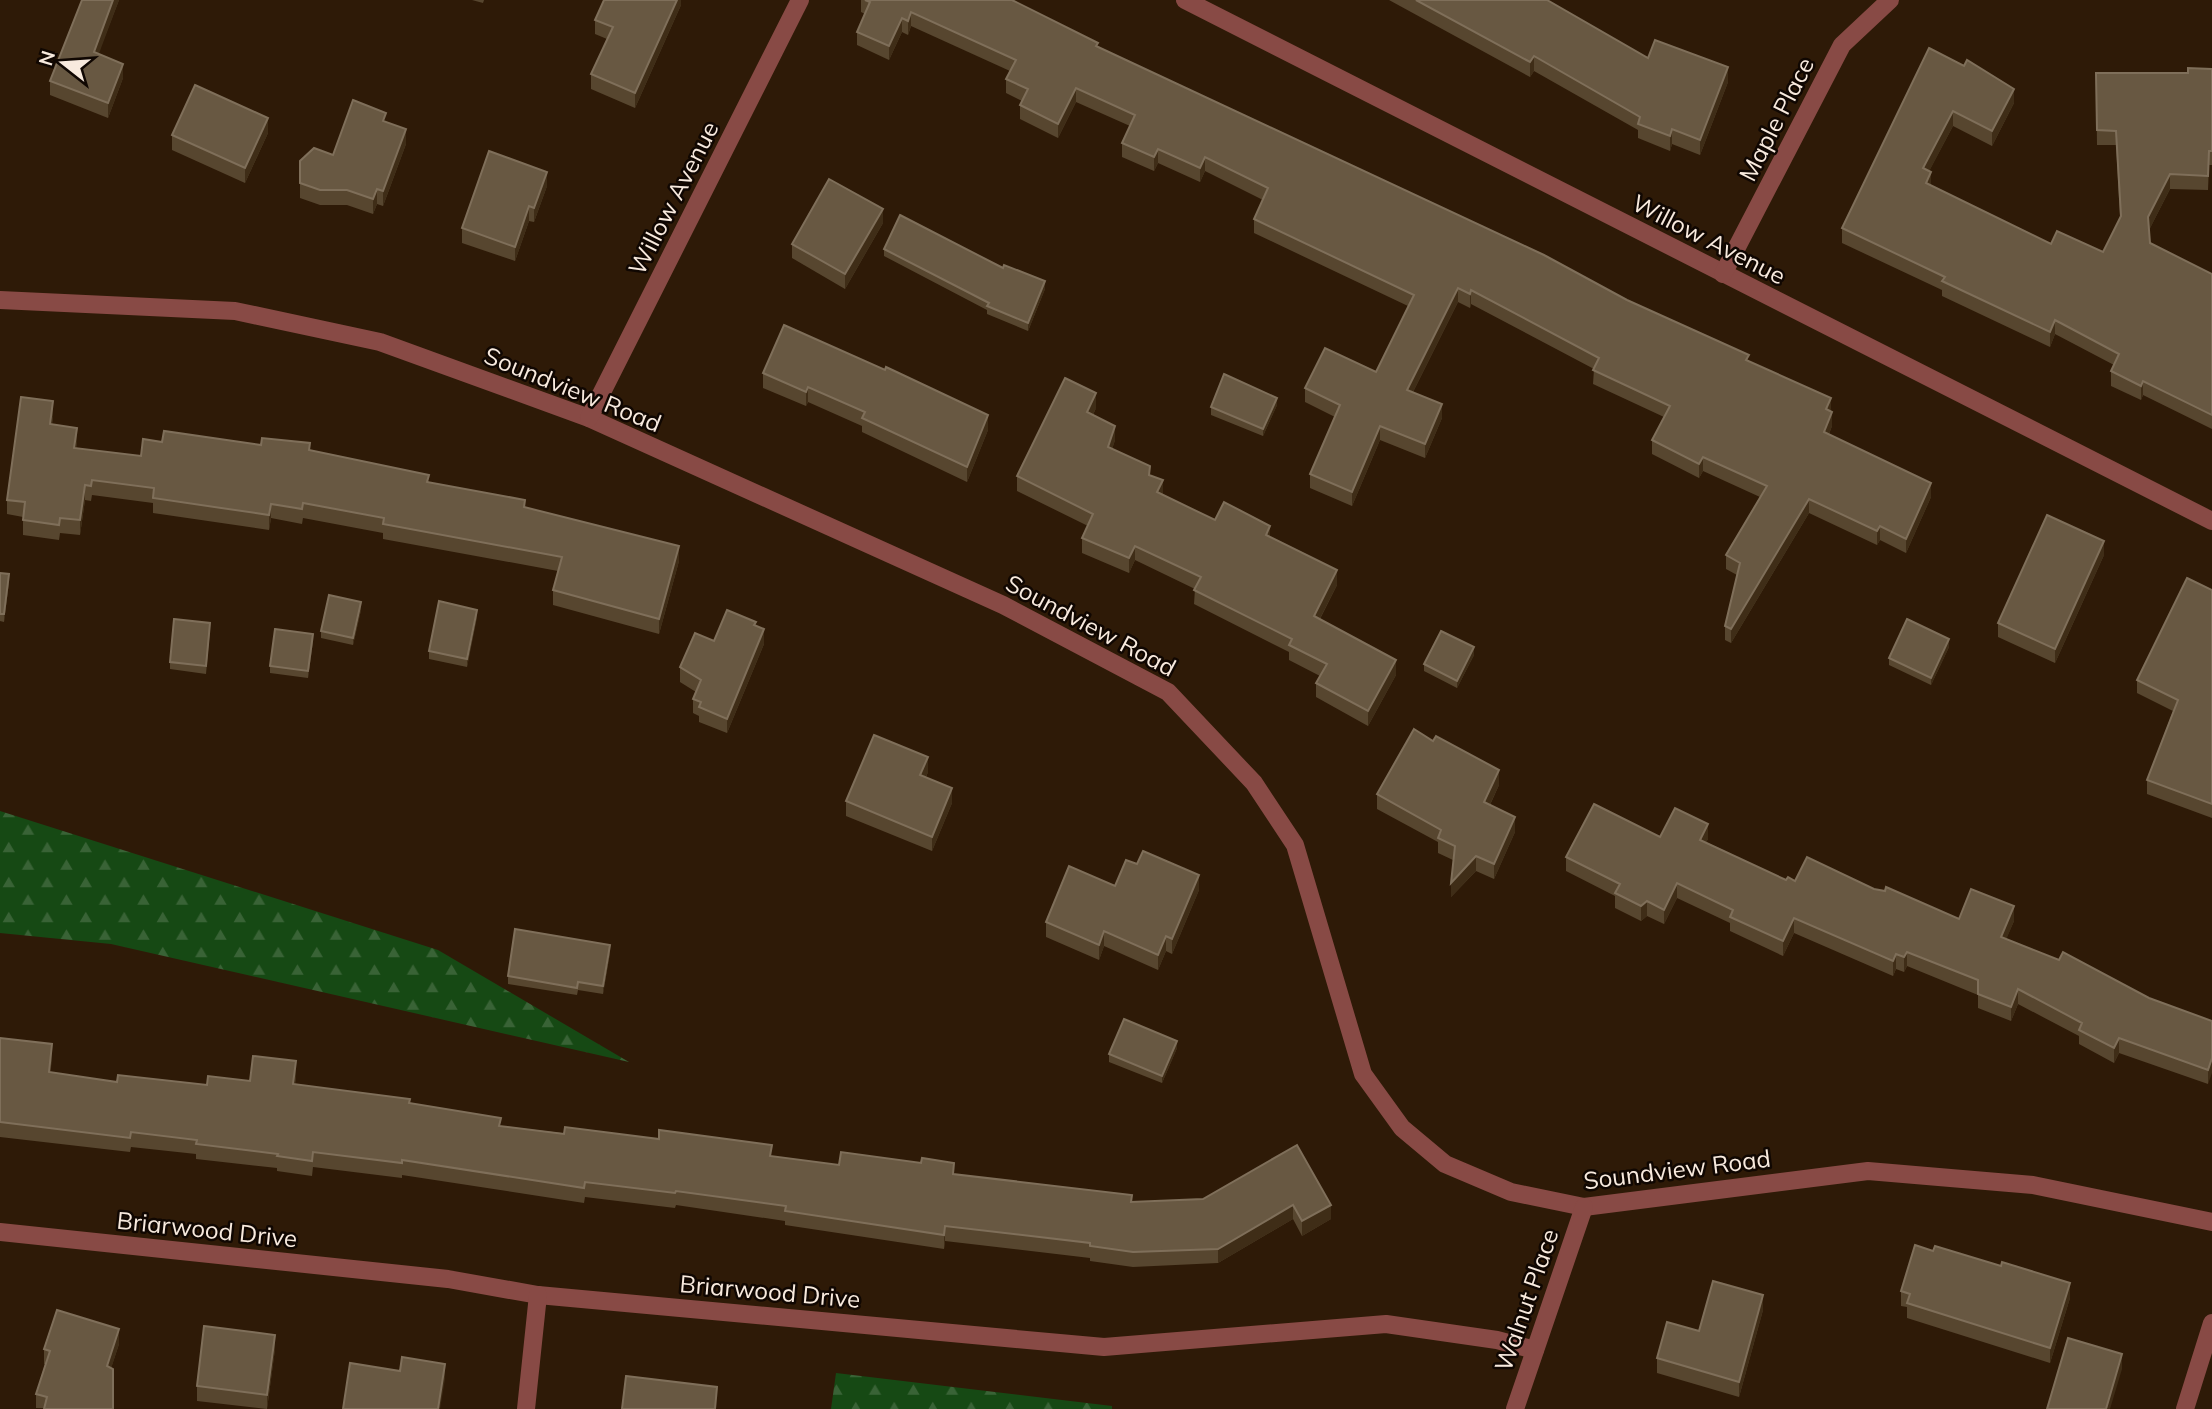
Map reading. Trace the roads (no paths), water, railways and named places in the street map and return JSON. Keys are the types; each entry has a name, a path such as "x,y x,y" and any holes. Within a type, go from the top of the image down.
{"street":[{"name":"Willow Avenue","path":"589,418 800,0"},
{"name":"Willow Avenue","path":"1185,0 2212,521"},
{"name":"Maple Place","path":"1723,274 1842,45 1890,0"},
{"name":"Soundview Road","path":"0,300 236,311 380,342 589,418 1003,605 1168,692 1254,783 1296,845 1363,1074 1402,1128 1445,1164 1511,1192 1584,1207 1868,1171 2034,1185 2212,1222"},
{"name":"Walnut Place","path":"1515,1409 1584,1207"},
{"name":"Briarwood Drive","path":"0,1232 448,1279 538,1294 1104,1346 1386,1324 1497,1340 1535,1350"},
{"path":"526,1409 538,1294"},
{"path":"2185,1409 2212,1322"}]}
